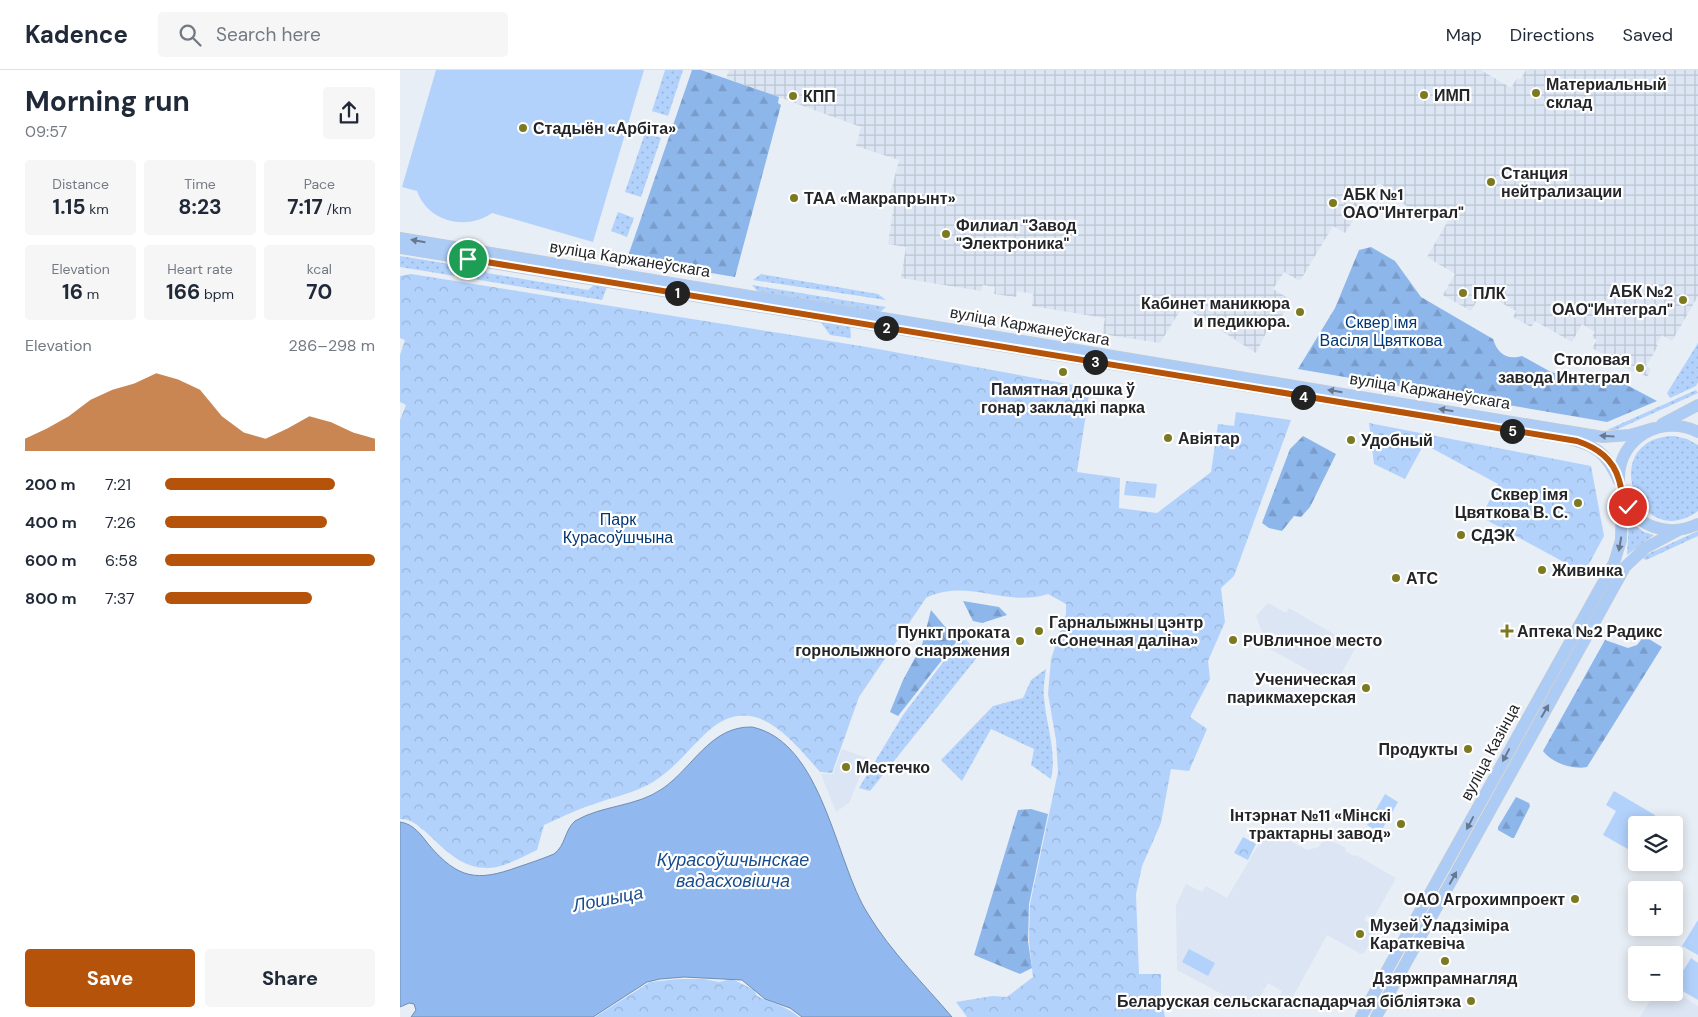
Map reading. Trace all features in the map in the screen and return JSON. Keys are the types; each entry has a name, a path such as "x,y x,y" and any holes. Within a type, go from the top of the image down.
{"main road":[{"name":"вуліца Каржанеўскага","path":"400,238 1603,437 1630,435 1655,428"},
{"name":"вуліца Каржанеўскага","path":"400,248 1565,438 1597,449 1608,459 1619,481"},
{"path":"1677,531 1660,529 1644,522 1630,510 1622,496 1619,481 1621,464 1629,448 1639,436 1698,405"},
{"path":"1655,428 1680,426 1698,432"},
{"name":"вуліца Казінца","path":"1361,1017 1614,562 1621,540 1622,496"},
{"name":"вуліца Казінца","path":"1376,1017 1627,564 1645,548 1677,531 1698,524"},
{"path":"1376,991 1387,997"}],"shaded area":[{"path":"729,70 1481,70 1511,88 1517,78 1520,80 1526,70 1698,70 1698,296 1672,341 1662,335 1656,344 1658,346 1646,366 1651,369 1647,377 1639,372 1640,369 1636,367 1633,372 1592,348 1597,340 1592,337 1595,332 1582,324 1572,342 1535,321 1531,327 1513,317 1516,311 1482,292 1471,311 1443,295 1455,274 1427,257 1448,221 1433,212 1428,219 1394,198 1396,193 1379,183 1373,188 1345,233 1333,226 1300,281 1284,272 1273,289 1291,300 1273,332 1268,329 1256,353 1183,306 1160,343 1102,334 1105,318 1032,306 1033,294 1017,291 1016,297 994,294 995,287 983,285 981,291 901,278 906,247 888,244 895,197 890,195 899,160 856,146 861,127 726,78"},
{"path":"1268,603 1286,613 1289,608 1356,647 1335,685 1268,648 1256,616"},
{"path":"842,749 867,758 849,803 836,812 821,774 833,774"},
{"path":"1268,829 1307,850 1319,847 1324,837 1346,848 1345,851 1354,856 1356,855 1396,878 1373,919 1367,915 1364,920 1370,924 1368,928 1376,932 1364,953 1361,954 1327,935 1290,1002 1280,997 1282,991 1268,983 1252,1010 1177,970 1176,905 1186,884 1202,892 1206,886 1227,898"},
{"path":"1683,997 1698,1006 1698,1017 1640,1017 1650,1001 1683,1001"}],"green space":[{"name":"Стадыён «Арбіта»","path":"436,70 644,70 593,242 492,213 471,222 449,220 430,210 422,202 417,191 402,187"},
{"path":"665,70 683,70 668,116 652,111"},
{"path":"692,70 701,70 779,97 778,103 781,105 735,277 627,259"},
{"path":"645,133 661,138 641,197 625,192"},
{"path":"618,212 634,218 627,237 611,231"},
{"name":"Сквер імя Васіля Цвяткова","path":"1371,247 1395,261 1421,297 1493,339 1497,349 1503,355 1511,357 1522,356 1551,372 1565,376 1606,374 1657,401 1607,422 1298,369 1335,308 1359,250"},
{"path":"400,256 456,265 484,266 487,273 588,290 594,285 607,287 602,300 400,267"},
{"name":"Парк Курасоўшчына","path":"411,274 867,347 1090,388 1077,472 1120,478 1119,508 1157,513 1211,472 1218,424 1234,426 1236,412 1291,420 1234,576 1221,588 1225,622 1208,661 1210,679 1190,717 1207,729 1189,771 1171,769 1161,823 1142,866 1136,894 1139,974 1161,974 1161,999 1165,1017 967,1017 956,1002 992,996 1007,997 1033,977 1029,940 1030,904 1058,772 1056,740 1048,694 1051,659 1066,614 1066,604 1048,594 1017,598 956,590 941,592 926,598 859,697 832,773 820,772 796,745 769,723 755,717 739,716 723,721 706,733 674,765 653,782 634,791 585,807 544,825 537,850 501,866 489,868 474,866 461,861 449,853 419,826 410,821 400,819 400,420 406,405 400,402 400,355 405,340 400,338 400,276"},
{"path":"761,274 878,294 886,300 753,280"},
{"path":"752,285 886,307 880,312 759,293"},
{"path":"822,320 850,325 851,338 830,335 822,324"},
{"path":"1698,343 1698,382 1696,386 1670,398 1667,393"},
{"path":"1696,390 1698,393 1616,430 1607,430"},
{"path":"1369,423 1591,466 1604,536 1584,573 1481,517 1498,484 1424,444 1405,479 1374,464"},
{"path":"1303,436 1336,454 1310,507 1301,517 1294,516 1282,531 1269,528 1262,523 1290,449"},
{"path":"1674,436 1687,439 1698,445 1698,511 1677,520 1658,518 1643,507 1634,491 1631,472 1636,455 1650,442"},
{"path":"844,479 855,492 840,501 831,489"},
{"path":"1126,481 1157,484 1155,498 1124,495"},
{"path":"1629,521 1644,532 1654,535 1627,555"},
{"path":"1698,531 1698,536 1646,560 1641,557"},
{"path":"963,601 999,607 1007,615 982,623 973,621"},
{"path":"931,610 957,641 898,716 890,712 903,680 922,645"},
{"path":"963,636 979,655 870,791 859,788 903,715"},
{"path":"1644,636 1662,647 1587,767 1563,765 1552,759 1543,751 1605,640 1628,648 1637,645"},
{"path":"1046,669 1044,694 1053,758 1051,779 1031,765 1034,749 991,729 962,781 941,760 993,706 1023,698 1031,680"},
{"path":"1614,791 1655,815 1628,816 1628,849 1603,835 1616,811 1606,805"},
{"path":"1385,794 1398,802 1380,833 1367,825"},
{"path":"1516,797 1529,803 1530,806 1514,838 1512,838 1498,830 1498,827"},
{"path":"1031,809 1048,814 1029,904 1028,941 1032,968 1020,974 974,955 1018,810"},
{"path":"1243,837 1256,844 1248,860 1234,853"},
{"path":"1698,920 1698,955 1682,946"},
{"path":"1189,949 1215,963 1208,976 1182,962"},
{"path":"1691,958 1698,963 1698,1000 1683,991 1683,971"},
{"path":"704,979 719,982 732,979 754,990 757,996 784,1007 799,1017 595,1017 650,982"}],"water":[{"name":"Курасоўшчынскае вадасховішча","path":"752,727 776,737 795,755 811,779 824,807 856,892 868,914 897,955 952,1017 802,1017 790,1008 765,999 742,980 684,977 647,982 593,1017 411,1017 416,1010 414,1004 409,1003 400,1007 400,822 413,828 439,856 459,871 479,876 504,872 554,854 561,846 571,825 575,821 596,812 652,795 673,780 713,741 725,733"}],"place":[{"name":"Материальный склад","path":"1536,93"},
{"name":"ИМП","path":"1424,95"},
{"name":"КПП","path":"793,96"},
{"name":"Стадыён «Арбіта»","path":"523,128"},
{"name":"Станция нейтрализации","path":"1491,182"},
{"name":"ТАА «Макрапрынт»","path":"794,198"},
{"name":"АБК №1 ОАО\"Интеграл\"","path":"1333,203"},
{"name":"Филиал \"Завод \"Электроника\"","path":"946,234"},
{"name":"ПЛК","path":"1463,293"},
{"name":"АБК №2 ОАО\"Интеграл\"","path":"1683,300"},
{"name":"Кабинет маникюра и педикюра.","path":"1300,312"},
{"name":"Столовая завода Интеграл","path":"1640,368"},
{"name":"Памятная дошка ў гонар закладкі парка","path":"1063,372"},
{"name":"Авіятар","path":"1168,438"},
{"name":"Удобный","path":"1351,440"},
{"name":"Сквер імя Цвяткова В. С.","path":"1578,503"},
{"name":"СДЭК","path":"1461,535"},
{"name":"Живинка","path":"1542,570"},
{"name":"АТС","path":"1396,578"},
{"name":"Гарналыжны цэнтр «Сонечная даліна»","path":"1039,631"},
{"name":"Аптека №2 Радикс","path":"1507,631"},
{"name":"PUBличное место","path":"1233,640"},
{"name":"Пункт проката горнолыжного снаряжения","path":"1020,641"},
{"name":"Ученическая парикмахерская","path":"1366,688"},
{"name":"Продукты","path":"1468,749"},
{"name":"Местечко","path":"846,767"},
{"name":"Інтэрнат №11 «Мінскі трактарны завод»","path":"1401,824"},
{"name":"ОАО Агрохимпроект","path":"1575,899"},
{"name":"Музей Ўладзіміра Караткевіча","path":"1360,934"},
{"name":"Дзяржпрамнагляд","path":"1445,961"},
{"name":"Беларуская сельскагаспадарчая бібліятэка","path":"1471,1001"}],"route":[{"path":"468,259 1193,379 1565,438 1589,445 1602,452 1613,468 1619,481 1622,496 1628,507"}],"water label":[{"name":"Лошыца","path":"608,899"}]}
